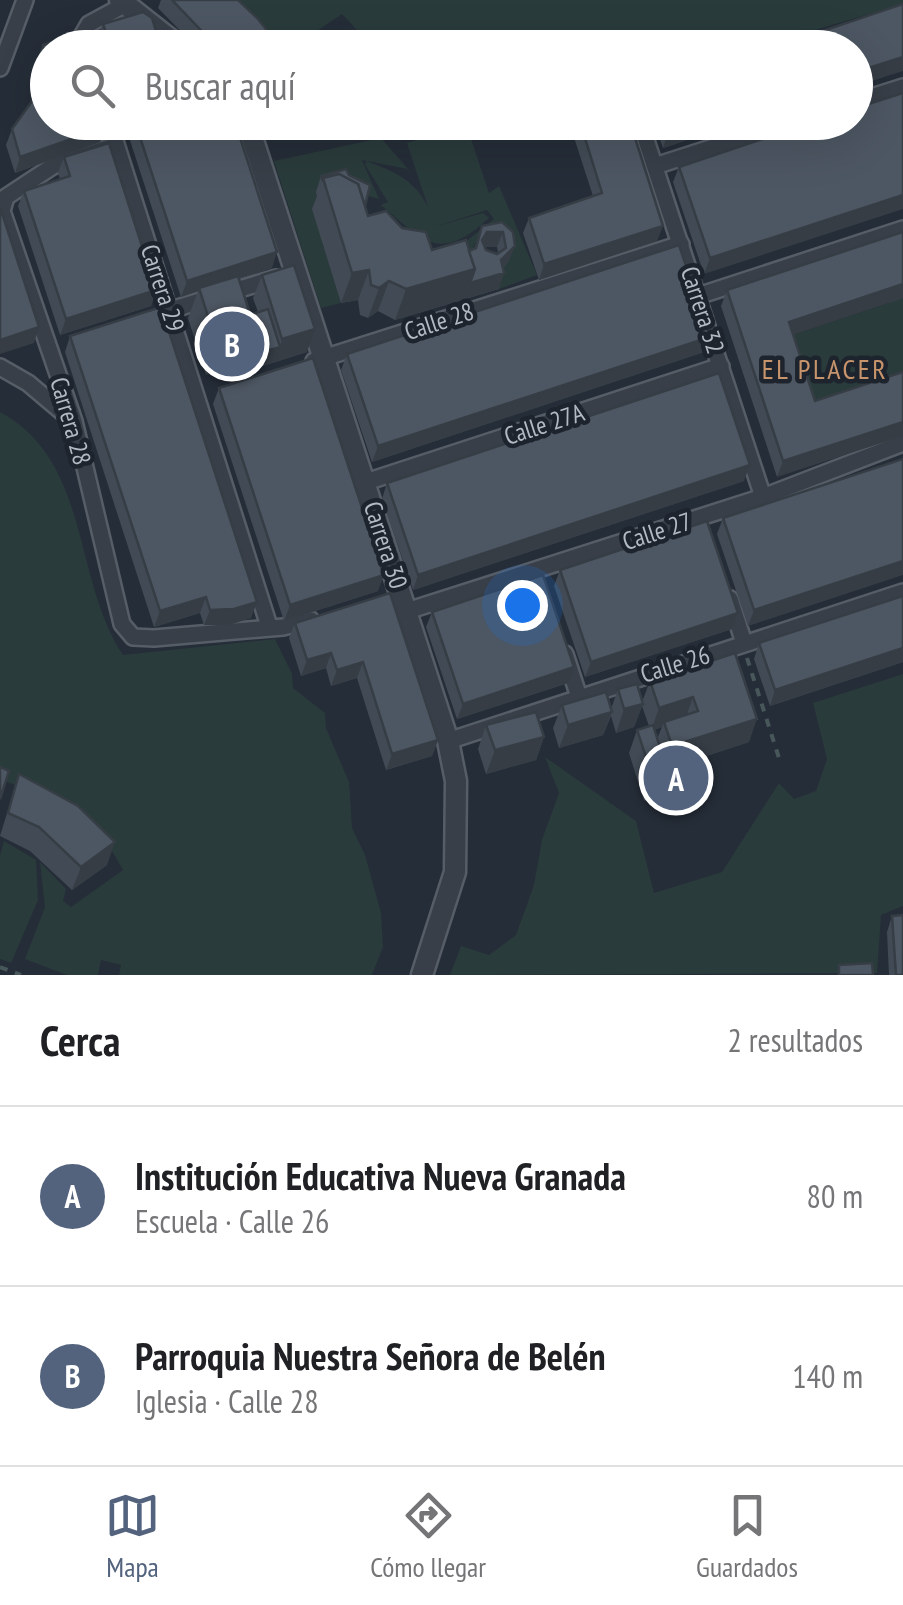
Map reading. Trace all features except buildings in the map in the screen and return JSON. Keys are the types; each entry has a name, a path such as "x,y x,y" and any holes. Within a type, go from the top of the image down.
{"street":[{"path":"0,68 25,0"},
{"path":"85,30 123,2 158,30"},
{"path":"873,97 903,87"},
{"name":"Carrera 29","path":"114,140 269,626"},
{"name":"Carrera 30","path":"252,140 366,482 397,600 448,740 456,781 455,872 422,975"},
{"name":"Carrera 32","path":"646,140 763,498"},
{"path":"655,166 736,140"},
{"path":"2,204 6,196 53,166 116,145"},
{"name":"Carrera 28","path":"2,204 74,422 122,624 133,637 269,626"},
{"path":"698,296 903,229"},
{"name":"Calle 28","path":"288,368 681,244"},
{"path":"153,315 298,272"},
{"path":"49,347 66,342"},
{"name":"Calle 27A","path":"366,482 721,366"},
{"path":"0,367 28,384 74,422"},
{"path":"195,396 214,390"},
{"name":"Calle 27","path":"397,600 538,569 763,498 903,442"},
{"path":"704,516 710,534"},
{"path":"538,569 544,587"},
{"path":"727,589 744,643"},
{"name":"Calle 26","path":"448,740 578,694 903,592"},
{"path":"269,626 284,628 322,617"},
{"path":"561,640 578,694"}],"path":[{"path":"744,643 778,758"},
{"path":"0,967 21,975"}],"shaded area":[{"path":"223,0 903,0 903,4 815,30 357,30 342,14 318,30 252,30"},
{"path":"383,140 408,169 362,160 379,199 361,194 313,209 341,303 321,308 274,161"},
{"path":"471,140 489,193 499,186 537,275 499,289 495,276 509,261 507,247 476,242 469,255 464,243 494,219 487,210 434,227 483,213 489,218 472,232 444,244 421,237 381,205 388,202 366,161 403,178 428,207 407,143"},
{"path":"903,298 903,386 809,417 784,338"},
{"path":"0,412 29,433 50,460 65,490 107,624 123,655 275,639 292,674 293,688 325,713 326,728 349,782 352,828 365,855 381,913 383,947 372,975 119,975 121,965 101,960 98,975 67,975 25,959 45,907 40,862 66,889 63,901 71,907 123,870 86,821 56,802 0,779"},
{"path":"903,674 903,906 881,915 877,973 450,975 461,946 489,955 516,935 559,793 545,757 636,821 654,893 722,872 779,783 794,799 816,791 827,759 813,703"},
{"path":"4,841 36,860 38,900 11,963 0,959 0,856"}],"place":[{"name":"Parroquia Nuestra Señora de Belén","path":"232,344"},
{"name":"Institución Educativa Nueva Granada","path":"676,778"}],"district":[{"name":"EL PLACER","path":"825,369"}]}
